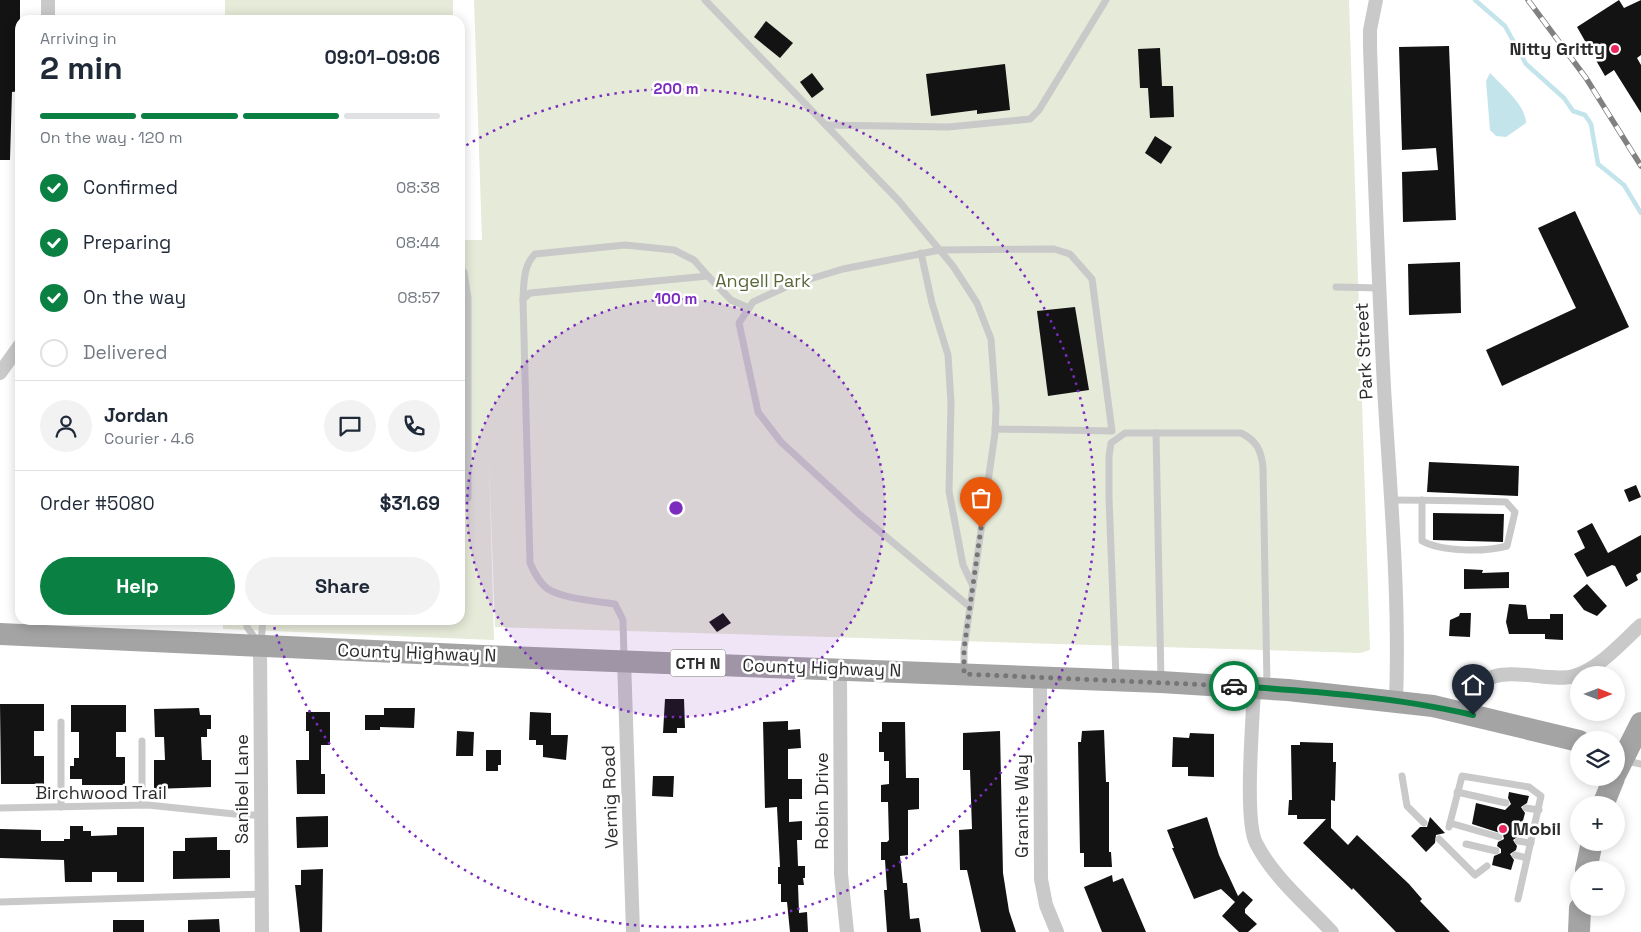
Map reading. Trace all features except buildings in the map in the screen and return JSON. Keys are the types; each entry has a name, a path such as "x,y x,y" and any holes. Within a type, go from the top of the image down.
{"main road":[{"name":"County Highway N","path":"0,634 1161,682 1260,688 1433,706 1570,738"},
{"path":"1625,759 1641,723"},
{"path":"1579,932 1580,916"}],"street":[{"path":"48,0 48,15"},
{"name":"Park Street","path":"1376,0 1370,30 1370,47 1398,648 1396,701"},
{"path":"0,373 15,352"},
{"path":"1473,715 1478,690 1485,682 1497,674 1571,677 1594,667 1641,626"},
{"name":"Sanibel Lane","path":"260,645 260,894 262,932"},
{"name":"Vernig Road","path":"624,660 633,932"},
{"name":"Robin Drive","path":"840,669 841,874 847,932"},
{"name":"Granite Way","path":"1040,678 1041,879 1046,905 1056,932"},
{"path":"1260,688 1250,801 1251,828 1255,842 1276,873 1332,932"}],"lane":[{"path":"705,0 899,201 940,250 977,303 991,339 994,370 995,429 964,649 964,674"},
{"path":"826,125 948,127 1030,119 1039,110 1106,0"},
{"path":"624,660 623,620 615,604 575,598 548,589 537,578 530,563 523,299 525,272 529,260 535,254 625,245 674,250 694,260 731,300 749,308"},
{"path":"970,608 858,514 782,442 758,412 739,323 753,302 790,285 843,269 940,250 1054,249 1070,254 1092,279 1112,431 995,429"},
{"path":"921,253 932,303 948,355 951,403 949,491 963,565 973,586"},
{"path":"523,299 530,293 708,276"},
{"path":"465,278 468,298 468,498 465,501"},
{"path":"1336,287 1380,288"},
{"path":"1116,681 1109,456 1111,443 1118,436 1125,433 1241,433 1256,442 1261,454 1264,477 1260,688"},
{"path":"1156,433 1161,682"},
{"path":"1392,500 1422,500 1506,502 1515,512 1507,546 1490,550 1432,546 1422,541 1422,500"},
{"path":"247,625 260,645"},
{"path":"260,645 262,625"},
{"path":"61,722 61,806"},
{"path":"142,741 142,805"},
{"path":"1402,776 1407,806 1424,823"},
{"path":"1499,837 1449,825 1462,776 1529,788 1541,796 1518,900"},
{"path":"1457,792 1506,803"},
{"name":"Birchwood Trail","path":"0,808 142,805 261,815"},
{"path":"1526,808 1539,810"},
{"path":"1439,839 1475,876 1487,866"},
{"path":"1518,841 1531,844"},
{"path":"1466,844 1496,851"},
{"path":"1515,855 1527,858"},
{"path":"0,902 260,894"}],"green space":[{"path":"225,0 453,0 453,15 225,15"},
{"name":"Angell Park","path":"474,0 1349,0 1370,650 1360,653 495,627 489,458 494,640 223,629 223,625 465,625 465,240 482,240"}],"water":[{"path":"1490,73 1518,102 1525,116 1526,123 1506,137 1496,136 1490,130 1486,81"}],"waterway":[{"path":"1475,0 1505,26 1526,64 1564,98 1573,111 1585,115 1591,124 1598,164 1624,185 1641,213"}],"railway":[{"path":"1528,0 1586,78 1641,166"}],"way so far":[{"path":"981,528 964,649 964,674 1234,686"}],"place":[{"name":"Nitty Gritty","path":"1615,49"},
{"name":"Mobil","path":"1503,829"}],"route":[{"path":"1234,686 1302,690 1378,698 1433,706 1473,715"}]}
